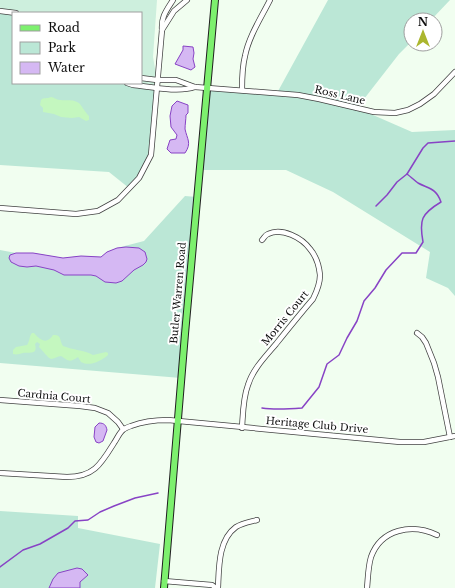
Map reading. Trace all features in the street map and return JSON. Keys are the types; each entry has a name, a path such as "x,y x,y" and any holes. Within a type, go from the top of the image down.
{"main road":[{"name":"Butler Warren Road","path":"164,588 214,0"}],"street":[{"path":"0,208 76,214 98,211 118,200 139,178 151,155 162,30 161,22 164,13 173,0"},
{"path":"162,30 174,11 187,0"},
{"path":"242,90 247,46 270,0"},
{"path":"0,11 12,12"},
{"name":"Ross Lane","path":"195,87 298,95 374,112 395,113 408,110 420,104 434,94 455,72"},
{"path":"142,78 176,80 195,87"},
{"path":"130,84 178,90 188,90 195,87"},
{"name":"Morris Court","path":"242,428 244,400 250,380 263,359 313,299 320,279 319,268 314,255 300,239 290,234 276,232 266,235 262,240"},
{"path":"418,333 426,343 434,363 453,437"},
{"name":"Cardnia Court","path":"0,400 95,408 108,413 123,429"},
{"name":"Heritage Club Drive","path":"123,429 138,423 152,420 400,442 424,442 453,437"},
{"path":"0,473 67,477 86,475 96,469 123,429"},
{"path":"164,580 212,585 217,588 221,554 226,538 236,527 257,520"},
{"path":"367,588 371,558 378,546 389,535 399,530 413,529 427,531 437,535"}],"green space":[{"path":"328,0 450,0 439,12 403,12 403,50 357,108 412,132 455,130 455,296 448,288 426,278 430,252 333,192 286,170 199,170 206,88 277,93"},
{"path":"0,11 12,13 12,84 133,84 157,88 151,155 143,172 129,188 109,172 0,165"},
{"path":"185,196 197,197 181,378 0,363 0,250 63,258 81,256 101,257 107,252 117,248 144,241"},
{"path":"0,511 78,516 78,528 160,544 155,588 0,588"}],"sand":[{"path":"51,97 59,100 79,103 89,116 89,120 86,121 79,117 61,117 43,112 43,108 40,105 41,100"},
{"path":"32,333 46,341 53,335 58,335 63,346 93,355 106,352 108,355 92,364 81,362 78,357 71,361 61,356 51,359 39,347 40,344 37,342 35,344 36,348 33,352 13,354 13,350 16,347 27,345"}],"shaded area":[{"path":"0,0 157,0 153,57 157,88 133,84 142,84 142,12 12,12 0,11"}],"water":[{"path":"183,46 193,47 195,67 191,70 175,64 183,50"},
{"path":"177,101 188,105 185,129 189,144 185,153 171,153 167,149 170,140 176,139 177,135 171,127 170,116 172,106"},
{"path":"117,248 139,248 145,252 147,259 143,265 134,270 122,281 116,283 105,282 96,276 91,275 64,275 54,270 36,266 19,266 11,262 9,258 10,255 16,253 33,253 63,258 81,256 101,257 107,252"},
{"path":"99,423 102,423 107,430 103,441 99,443 96,442 94,437 95,427"},
{"path":"77,568 82,569 88,575 80,582 80,588 49,588 53,579 58,573"}],"waterway":[{"path":"376,206 397,182 407,174 423,148 428,143 455,141"},
{"path":"262,408 302,408 319,387 327,364 339,355 357,321 364,301 375,288 386,270 402,253 416,253 423,242 421,228 423,218 429,210 441,202 434,191 418,183 407,174"},
{"path":"0,567 23,550 40,544 68,528 75,521 88,520 100,512 114,506 135,498 158,493"}]}
